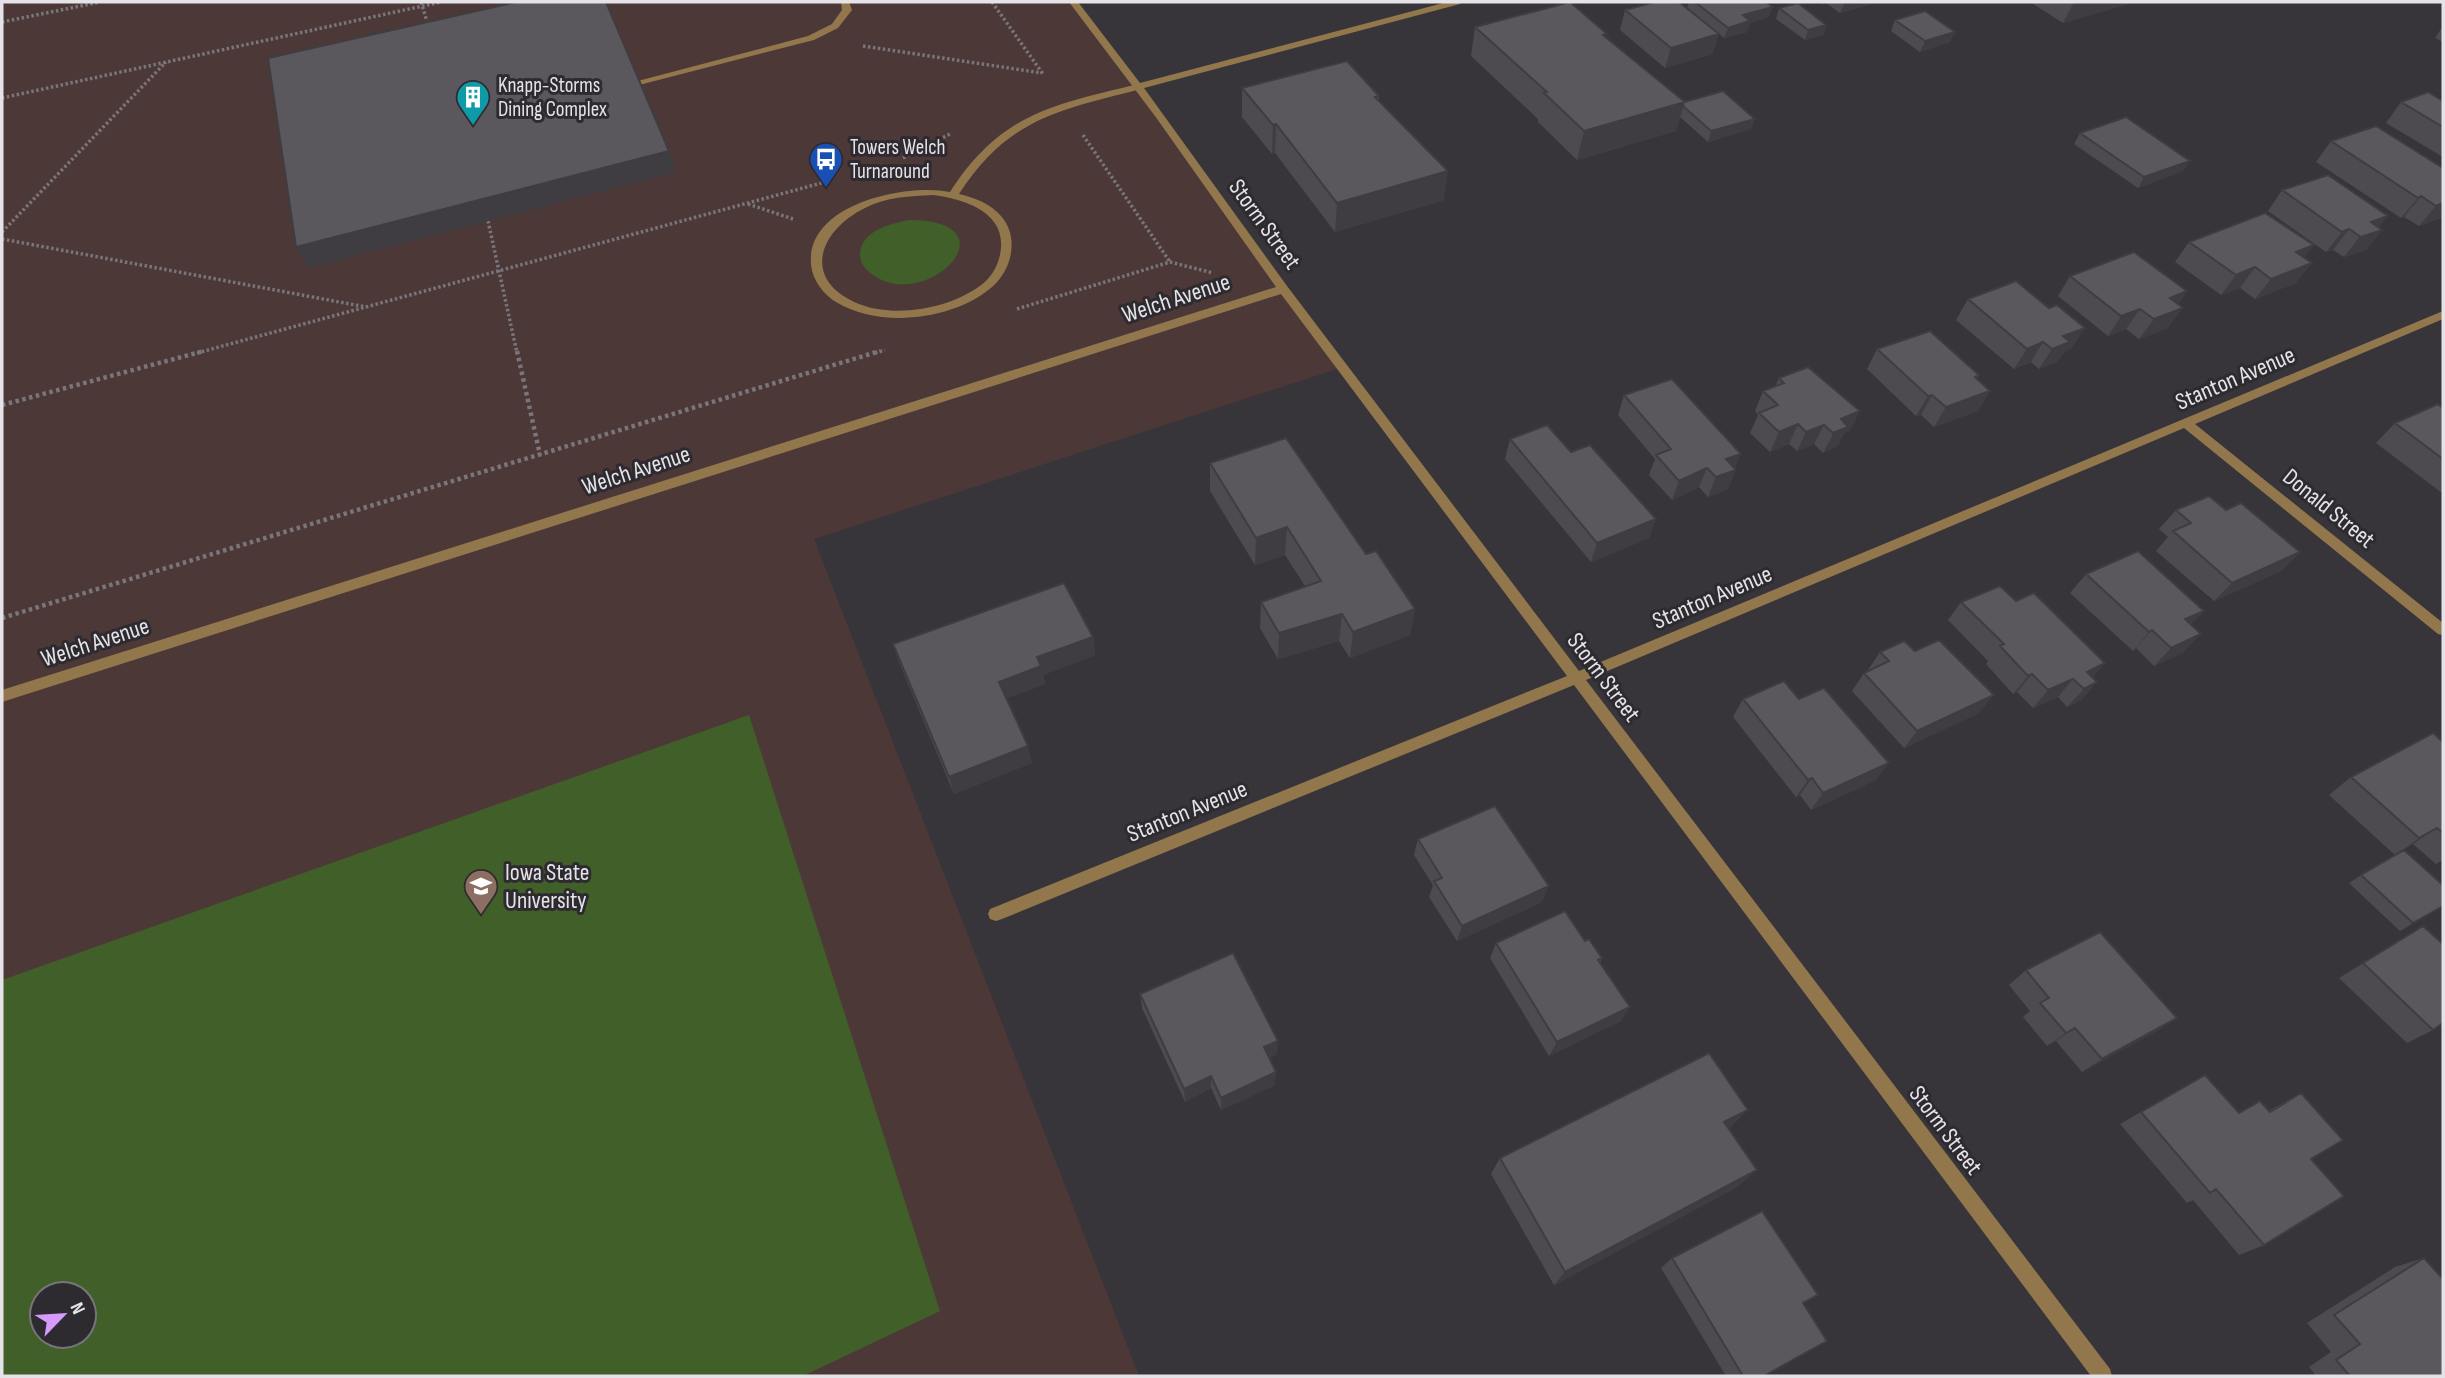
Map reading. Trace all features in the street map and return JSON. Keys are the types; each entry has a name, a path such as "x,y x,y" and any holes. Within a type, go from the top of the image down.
{"street":[{"path":"639,82 811,38 835,26 847,10 845,2"},
{"name":"Storm Street","path":"1074,2 1283,289 2103,1376"},
{"path":"953,195 965,172 996,139 1017,126 1064,106 1457,2"},
{"path":"933,192 953,195 986,208 1002,223 1008,243 1004,263 989,283 964,300 933,311 898,314 867,310 842,300 824,285 816,267 818,247 829,228 848,212 874,200 903,193 933,192"},
{"name":"Welch Avenue","path":"2,696 1283,289"},
{"name":"Stanton Avenue","path":"996,914 1576,678 2443,315"},
{"name":"Donald Street","path":"2186,422 2443,629"}],"path":[{"path":"2,22 100,2"},
{"path":"2,98 422,4 441,2"},
{"path":"992,2 1048,82"},
{"path":"422,4 429,31"},
{"path":"811,38 1042,73"},
{"path":"2,232 167,62"},
{"path":"1078,128 1170,262"},
{"path":"893,163 954,132"},
{"path":"2,405 499,273 825,182"},
{"path":"488,221 540,455"},
{"path":"2,239 367,307"},
{"path":"1016,310 1170,262 1210,271 1219,277"},
{"path":"2,618 887,350"}],"shaded area":[{"name":"Iowa State University","path":"2,2 1074,2 1343,367 814,539 1139,1376 2,1376"}],"green space":[{"path":"910,220 942,224 957,235 959,249 951,264 934,276 914,283 891,283 869,272 860,258 864,241 881,228"},
{"path":"749,715 940,1311 803,1376 2,1376 2,980"}],"building":[{"name":"Knapp-Storms Dining Complex","path":"516,2 606,2 669,151 296,247 268,58"},
{"path":"1570,2 1607,34 1603,35 1685,102 1584,131 1544,93 1547,92 1475,27"},
{"path":"1655,2 1679,2 1719,34 1671,48 1625,10"},
{"path":"1695,2 1766,2 1773,7 1743,15 1750,21 1728,28"},
{"path":"1798,3 1826,25 1808,30 1779,8"},
{"path":"1925,11 1955,32 1925,41 1895,20"},
{"path":"1347,61 1379,96 1375,97 1448,171 1337,203 1276,124 1273,125 1242,88"},
{"path":"1723,91 1755,119 1711,131 1683,106 1684,102"},
{"path":"2428,92 2443,101 2443,127 2401,102"},
{"path":"2126,117 2190,161 2144,177 2080,133"},
{"path":"2376,126 2443,168 2443,203 2436,206 2421,196 2418,198 2331,141"},
{"path":"2328,175 2388,216 2371,222 2382,230 2361,237 2349,229 2342,232 2282,190"},
{"path":"2265,213 2314,245 2296,252 2312,263 2271,279 2255,267 2236,275 2189,242"},
{"path":"2134,252 2187,291 2170,298 2183,308 2154,319 2140,309 2121,316 2070,276"},
{"path":"2016,281 2049,308 2057,305 2085,328 2063,336 2070,342 2052,349 2043,342 2027,349 1968,299"},
{"path":"1930,331 1979,375 1975,377 1990,391 1946,407 1932,395 1928,396 1877,349"},
{"path":"1808,367 1860,411 1841,419 1848,427 1833,433 1824,425 1806,432 1798,424 1779,432 1759,413 1778,405 1763,391 1784,383 1779,378"},
{"path":"1672,379 1741,454 1726,459 1736,470 1716,477 1707,468 1679,481 1656,455 1671,449 1624,395"},
{"path":"2438,404 2443,408 2443,459 2395,423"},
{"path":"1547,425 1571,452 1590,445 1656,519 1597,543 1510,439"},
{"path":"1286,438 1366,554 1376,551 1415,609 1353,632 1342,614 1279,633 1261,602 1321,581 1287,527 1256,538 1210,463"},
{"path":"2209,496 2226,510 2241,503 2300,552 2232,583 2173,531 2191,523 2176,510"},
{"path":"2138,551 2204,611 2185,619 2201,634 2171,648 2152,630 2149,632 2086,574"},
{"path":"1064,583 1093,637 1037,657 1041,666 999,682 1028,746 949,777 893,644"},
{"path":"2000,586 2016,601 2034,593 2105,663 2087,672 2097,682 2084,689 2073,679 2048,690 2032,674 2028,676 2000,646 2004,644 1961,602"},
{"path":"1939,640 1994,695 1917,731 1864,673 1889,661 1880,652 1904,641 1915,651"},
{"path":"1784,681 1799,699 1824,688 1889,763 1823,793 1812,778 1808,780 1743,699"},
{"path":"2433,733 2443,742 2443,833 2437,828 2419,838 2351,777"},
{"path":"1495,806 1549,886 1462,926 1434,881 1442,878 1418,839"},
{"path":"2404,850 2443,885 2443,906 2413,923 2361,875"},
{"path":"1565,911 1585,941 1589,939 1602,958 1598,960 1630,1007 1557,1042 1496,943"},
{"path":"2423,926 2443,944 2443,1023 2433,1030 2363,963"},
{"path":"2100,932 2177,1018 2102,1059 2075,1028 2066,1033 2040,1003 2049,998 2026,970"},
{"path":"1233,953 1278,1041 1264,1047 1276,1072 1221,1098 1211,1076 1184,1089 1140,994"},
{"path":"1709,1053 1748,1110 1724,1122 1757,1170 1565,1272 1500,1158"},
{"path":"2205,1075 2239,1113 2260,1101 2270,1112 2301,1093 2343,1140 2311,1159 2344,1196 2264,1245 2216,1189 2210,1193 2141,1112"},
{"path":"1762,1211 1818,1295 1803,1303 1827,1341 1764,1376 1743,1376 1672,1258"},
{"path":"2424,1258 2443,1279 2443,1376 2350,1376 2336,1360 2360,1344 2334,1315"}],"place":[{"name":"Knapp-Storms Dining Complex","path":"473,127"},
{"name":"Towers Welch Turnaround","path":"826,189"},
{"name":"Iowa State University","path":"481,916"}]}
